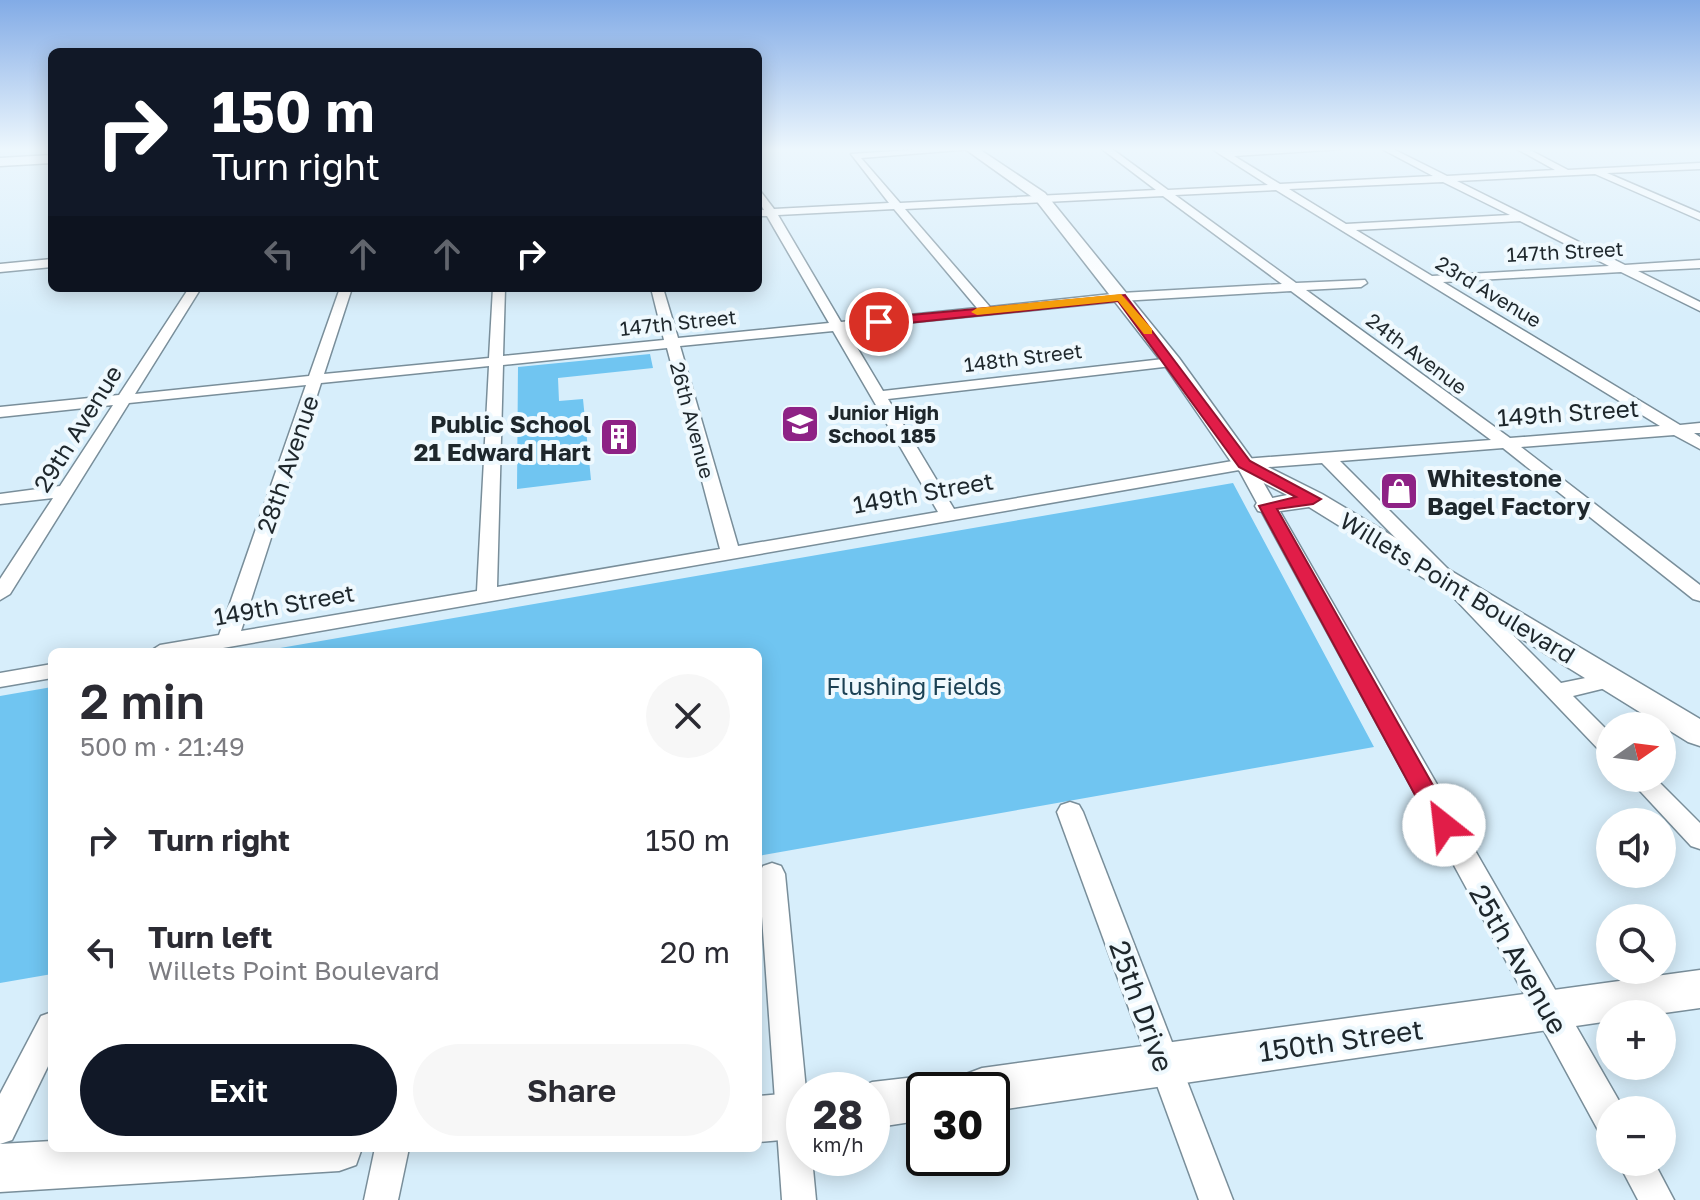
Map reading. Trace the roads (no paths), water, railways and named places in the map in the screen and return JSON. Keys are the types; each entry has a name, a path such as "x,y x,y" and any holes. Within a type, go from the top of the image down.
{"street":[{"path":"948,514 837,326 764,212 893,205 987,311"},
{"name":"Willets Point Boulevard","path":"1047,205 1172,362 1244,464 1313,499 1700,734"},
{"name":"24th Avenue","path":"1186,205 1506,443 1700,595"},
{"name":"23rd Avenue","path":"1306,205 1433,279 1700,444"},
{"path":"1497,205 1700,307"},
{"path":"1672,205 1700,217"},
{"path":"1343,227 1523,218"},
{"path":"0,268 48,263"},
{"name":"147th Street","path":"1433,279 1700,264"},
{"name":"147th Street","path":"0,412 1121,297 1361,283"},
{"name":"29th Avenue","path":"0,594 192,292"},
{"name":"28th Avenue","path":"228,640 345,292"},
{"path":"487,595 499,292"},
{"name":"26th Avenue","path":"658,292 730,552"},
{"name":"148th Street","path":"878,396 1172,362"},
{"name":"149th Street","path":"183,648 1244,464 1700,428"},
{"path":"1326,457 1596,733"},
{"name":"25th Avenue","path":"1244,464 1597,1096"},
{"path":"0,499 65,491"},
{"path":"1267,506 1313,499"},
{"path":"0,680 48,672"},
{"path":"1556,692 1610,680"},
{"path":"1654,792 1700,839"},
{"name":"25th Drive","path":"1070,812 1216,1200"},
{"path":"772,874 784,1117 799,1200"},
{"name":"150th Street","path":"1010,1086 1700,989"},
{"path":"0,1128 48,1034"},
{"path":"0,1168 271,1152"},
{"path":"381,1200 391,1152"},
{"path":"1643,1176 1657,1200"}],"place":[{"name":"Junior High School 185","path":"800,424"},
{"name":"Public School 21 Edward Hart","path":"619,437"},
{"name":"Whitestone Bagel Factory","path":"1399,491"}],"park label":[{"name":"Flushing Fields","path":"914,685"}]}
